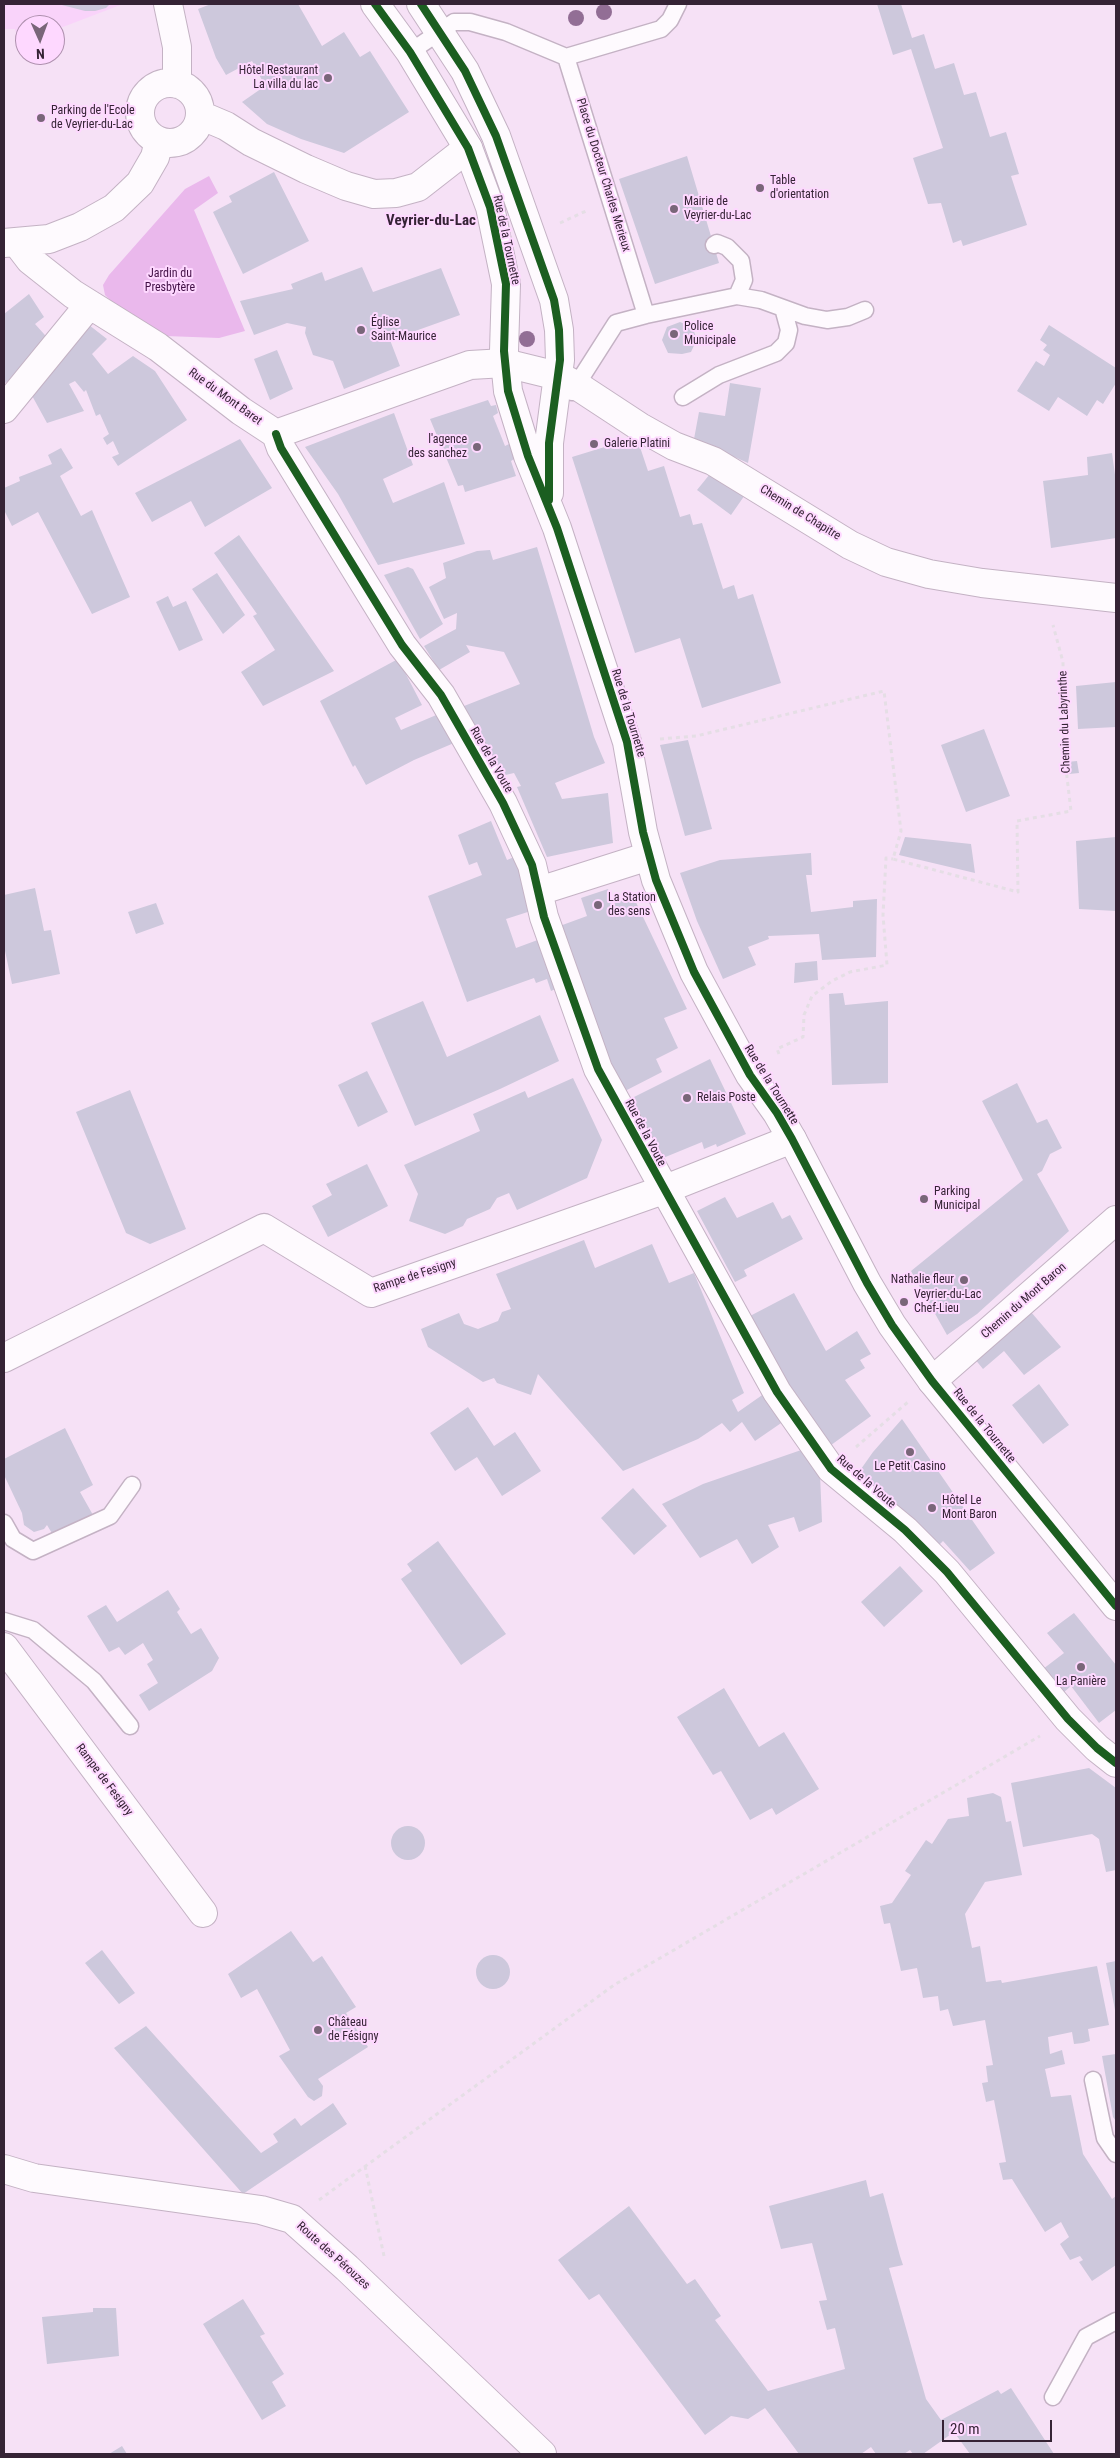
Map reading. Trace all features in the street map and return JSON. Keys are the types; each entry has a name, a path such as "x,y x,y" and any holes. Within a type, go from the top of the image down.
{"street":[{"path":"168,4 177,48 177,84"},
{"name":"Rue de la Tournette","path":"375,4 410,52 468,148 490,207 506,284 505,363 508,392 522,438 548,505 626,742 648,856 663,900 694,972 750,1075 792,1139 867,1283 903,1341 932,1381 1116,1606"},
{"name":"Rue de la Tournette","path":"421,4 465,70 496,136 532,235 555,308 567,380 552,422 548,505"},
{"path":"166,83 177,84 188,89 196,97 200,108 200,115 195,131 186,138 175,142 159,141 144,129 140,117 141,106 146,95 154,88 166,83"},
{"path":"200,115 226,126 251,142 306,169 346,186 374,194 396,193 418,187 468,148"},
{"path":"11,243 49,239 80,227 114,208 140,183 155,157 159,141"},
{"name":"Rue du Mont Baret","path":"11,243 89,305 158,347 241,411 276,434"},
{"path":"4,409 89,305"},
{"path":"276,434 470,365 505,363"},
{"name":"Chemin de Chapitre","path":"505,363 567,380 640,427 674,446 713,461 850,545 886,562 928,574 982,583 1116,598"},
{"name":"Rue de la Voute","path":"276,434 281,448 402,645 441,696 503,803 532,864 544,917 598,1069 663,1190 777,1392 831,1469 905,1530 947,1572 1068,1719 1097,1748 1116,1763"},
{"path":"539,891 648,856"},
{"name":"Rampe de Fesigny","path":"4,1358 264,1228 371,1293 663,1190 792,1139"},
{"name":"Chemin du Mont Baron","path":"932,1381 1116,1220"},
{"name":"Rampe de Fesigny","path":"4,1647 203,1913"},
{"name":"Route des Pérouzes","path":"4,2168 34,2178 261,2210 292,2219 347,2268 542,2454"}],"lane":[{"path":"410,52 454,22 470,22 506,32 566,57 661,29 670,20 678,4"},
{"name":"Place du Docteur Charles Merieux","path":"566,57 646,315"},
{"path":"714,244 718,243 727,246 741,261 744,280 737,296"},
{"path":"567,380 616,323 646,315 737,296 761,300 805,316 827,320 848,317 864,310"},
{"path":"684,397 720,375 776,353 786,342 789,330 783,308"},
{"path":"4,1523 13,1539 33,1551 110,1516 132,1485"},
{"path":"4,1621 33,1630 94,1681 130,1726"},
{"path":"1093,2080 1105,2138 1116,2154"},
{"path":"1053,2397 1086,2338 1116,2321"}],"path":[{"path":"532,235 582,214 597,203 604,179"},
{"path":"626,742 696,736 884,691 901,831 893,859 886,858 883,916 887,965 850,972 832,981 812,996 804,1015 803,1037 777,1049 783,1062"},
{"path":"831,1469 932,1381"},
{"path":"292,2219 614,1986 1068,1719"},
{"path":"365,2166 385,2260"}],"shaded area":[{"path":"4,4 123,4 65,26 65,15 15,15 15,29 4,29"}],"green space":[{"name":"Jardin du Presbytère","path":"209,176 218,193 194,210 245,331 219,338 166,336 112,302 105,295 103,285 109,275 185,189"}],"building":[{"path":"58,4 110,4 106,8 85,11"},
{"path":"211,4 298,4 322,46 344,32 360,57 370,51 409,112 344,153 301,139 267,124 242,102 265,86 252,61 226,75 216,58 198,9"},
{"path":"877,4 901,4 912,38 924,34 935,69 954,63 964,95 976,92 990,137 1006,132 1019,174 1011,176 1027,225 963,246 961,240 953,243 941,203 928,204 913,158 943,148 911,49 893,55"},
{"name":"Mairie de Veyrier-du-Lac","path":"687,156 719,263 655,284 619,179"},
{"path":"274,172 309,241 243,274 213,212 232,202 229,196"},
{"name":"Église Saint-Maurice","path":"362,267 373,292 441,268 460,315 390,340 400,366 344,389 333,361 313,355 305,333 306,327 287,323 254,335 240,301 293,289 291,284 322,272 325,281"},
{"path":"29,294 44,317 35,324 53,344 4,384 4,314"},
{"path":"680,322 692,327 697,339 691,352 682,354 668,353 662,340 667,327"},
{"path":"89,325 107,339 92,354 108,374 133,356 155,371 187,420 118,466 112,457 119,454 113,441 107,445 103,438 109,434 100,414 96,416 86,390 84,392 75,381 69,384 84,411 47,423 30,392"},
{"path":"1049,325 1116,368 1116,383 1103,404 1097,400 1087,416 1058,397 1049,411 1017,391 1036,361 1044,366 1050,355 1043,350 1047,345 1040,340"},
{"path":"277,350 293,389 270,400 254,359"},
{"path":"730,383 761,388 748,463 694,439 699,412 725,416"},
{"path":"488,400 491,406 496,405 498,413 493,416 505,446 511,443 514,459 511,461 516,476 465,492 463,485 458,486 430,419"},
{"path":"394,413 413,465 383,479 393,503 444,482 465,544 378,565 338,494 305,447"},
{"path":"634,438 638,441 648,471 664,466 680,517 690,514 693,525 702,523 723,589 734,585 738,599 753,594 781,683 702,708 680,638 635,653 572,457"},
{"path":"240,439 272,488 205,527 191,501 152,522 135,493"},
{"path":"61,448 73,468 60,476 81,516 92,510 130,597 92,614 38,512 12,526 4,510 4,488 20,481 19,477 52,464 48,455"},
{"path":"1112,453 1116,482 1116,538 1051,548 1043,481 1088,475 1087,457"},
{"path":"714,469 747,492 731,515 697,490"},
{"path":"239,535 334,671 263,706 241,672 275,650 253,616 257,614 214,553"},
{"path":"537,547 594,737 605,763 555,783 562,799 608,793 613,843 547,857 517,787 521,786 514,773 501,776 459,708 520,684 504,652 466,645 470,652 439,670 424,646 456,629 457,613 444,619 429,587 446,578 443,563 477,551 490,550 493,560"},
{"path":"408,567 413,569 443,624 420,639 384,575"},
{"path":"217,573 245,615 223,634 192,589"},
{"path":"168,596 173,607 186,601 203,640 179,651 156,602"},
{"path":"398,659 422,705 395,718 401,730 441,713 454,743 414,760 366,785 355,765 353,767 320,701"},
{"path":"1116,682 1116,727 1078,729 1076,686"},
{"path":"984,729 1010,796 966,812 941,745"},
{"path":"688,740 712,829 685,836 660,745"},
{"path":"1077,761 1079,773 1069,774 1067,762"},
{"path":"491,821 507,860 519,855 537,909 506,919 516,948 543,938 560,987 551,991 547,979 536,983 534,978 467,1002 428,896 482,875 477,862 469,865 458,835"},
{"path":"905,837 971,844 975,873 899,855"},
{"path":"1116,837 1116,911 1079,909 1076,841"},
{"path":"811,853 812,875 806,875 811,912 853,907 853,901 877,899 876,957 822,960 819,934 768,936 769,939 748,947 756,965 723,979 697,921 680,873 720,860"},
{"path":"35,888 44,931 51,930 60,974 12,984 4,946 4,895"},
{"path":"608,889 613,904 633,896 687,1009 664,1018 678,1048 656,1059 662,1072 623,1092 557,927 587,916 581,898"},
{"path":"156,903 164,924 136,934 128,912"},
{"path":"817,961 818,980 794,983 795,963"},
{"path":"843,993 845,1005 888,1001 888,1083 832,1085 829,994"},
{"path":"423,1001 447,1057 540,1015 559,1061 415,1126 371,1023"},
{"path":"710,1059 746,1134 717,1147 716,1144 704,1149 702,1142 663,1158 628,1100"},
{"path":"367,1071 388,1112 358,1127 338,1085"},
{"path":"573,1078 602,1140 587,1178 517,1210 509,1193 497,1198 490,1209 467,1219 463,1226 445,1234 409,1221 418,1194 404,1165 480,1131 473,1114 525,1091 528,1098"},
{"path":"1017,1083 1037,1123 1047,1119 1062,1148 1050,1154 1042,1171 1037,1174 1069,1231 977,1314 947,1335 911,1271 1023,1180 982,1101"},
{"path":"130,1090 186,1229 150,1244 126,1233 76,1112"},
{"path":"367,1164 388,1206 328,1237 312,1206 332,1195 326,1184"},
{"path":"725,1197 737,1218 773,1202 782,1219 790,1215 803,1239 744,1270 747,1276 735,1282 697,1211"},
{"path":"584,1240 595,1268 652,1244 669,1283 694,1273 744,1393 732,1400 738,1412 768,1391 787,1419 755,1441 742,1422 730,1432 722,1423 698,1439 623,1471 538,1374 531,1395 497,1383 494,1378 483,1382 428,1347 421,1329 459,1313 464,1324 478,1329 498,1321 502,1312 511,1309 496,1274"},
{"path":"794,1293 826,1351 857,1331 871,1354 860,1360 865,1368 845,1380 871,1416 827,1448 786,1387 750,1316"},
{"path":"1025,1305 1061,1347 1024,1375 1004,1351 983,1369 974,1358"},
{"path":"1039,1384 1069,1425 1043,1444 1012,1405"},
{"path":"468,1407 494,1446 515,1432 541,1471 502,1496 477,1457 455,1471 430,1433"},
{"path":"902,1419 995,1553 970,1571 943,1541 936,1548 854,1479 873,1452"},
{"path":"65,1428 93,1485 80,1492 93,1515 53,1535 47,1525 44,1529 34,1532 24,1525 22,1513 4,1475 4,1459"},
{"path":"807,1448 820,1474 822,1522 799,1532 794,1517 768,1525 779,1547 752,1564 737,1539 700,1558 662,1504 703,1484"},
{"path":"633,1488 667,1526 634,1555 601,1518"},
{"path":"438,1541 506,1634 461,1665 401,1579 412,1571 407,1564"},
{"path":"900,1566 923,1591 884,1627 861,1602"},
{"path":"168,1590 180,1609 177,1612 191,1634 201,1628 219,1658 212,1671 149,1711 139,1695 158,1683 147,1664 153,1660 143,1643 125,1655 119,1647 109,1652 87,1616 106,1605 117,1622"},
{"name":"La Panière","path":"1074,1613 1116,1665 1116,1710 1099,1723 1071,1686 1063,1693 1043,1669 1064,1653 1047,1633"},
{"path":"724,1688 759,1747 784,1732 819,1789 776,1815 772,1808 750,1820 721,1771 713,1775 677,1717"},
{"path":"1089,1768 1116,1788 1116,1870 1106,1872 1099,1839 1092,1834 1023,1847 1011,1783"},
{"path":"993,1793 1001,1797 1006,1822 1011,1821 1022,1875 985,1882 965,1914 972,1948 980,1946 986,1982 1001,1980 1002,1983 1097,1966 1109,2025 1088,2029 1090,2041 1083,2043 1074,2044 1072,2032 1048,2037 1050,2054 1062,2050 1065,2064 1045,2069 1051,2097 1071,2095 1083,2154 1112,2199 1116,2196 1116,2265 1092,2281 1079,2262 1083,2260 1080,2256 1070,2260 1060,2244 1069,2237 1061,2222 1045,2232 1012,2179 1003,2180 999,2163 1006,2162 994,2100 986,2102 982,2083 988,2082 986,2066 993,2065 985,2020 953,2026 948,2009 940,2011 938,1996 923,1998 917,1968 901,1971 890,1923 884,1924 880,1906 892,1903 911,1875 905,1871 926,1840 932,1844 948,1819 969,1816 967,1798"},
{"path":"408,1826 415,1827 420,1831 424,1836 424,1850 420,1855 415,1859 408,1860 401,1859 396,1855 392,1850 391,1843 392,1836 396,1831 401,1827"},
{"name":"Château de Fésigny","path":"291,1931 313,1962 322,1956 356,2007 346,2013 368,2047 318,2079 323,2086 322,2096 314,2101 308,2097 279,2056 290,2050 257,1989 241,1998 228,1974"},
{"path":"102,1950 135,1993 119,2004 85,1963"},
{"path":"493,1955 505,1960 510,1972 505,1984 493,1989 481,1984 476,1972 481,1960"},
{"path":"1116,1961 1116,2009 1115,2010 1106,1963"},
{"path":"146,2026 261,2153 278,2142 273,2134 295,2118 301,2126 333,2103 347,2124 243,2194 114,2048"},
{"path":"1116,2054 1116,2121 1113,2117 1102,2056"},
{"path":"866,2180 870,2197 883,2193 903,2265 889,2268 926,2399 941,2420 998,2390 1001,2394 1011,2388 1054,2454 970,2454 954,2432 923,2454 913,2454 910,2450 904,2454 876,2454 871,2447 861,2454 799,2454 765,2408 748,2419 731,2416 705,2435 599,2294 589,2300 558,2260 629,2206 687,2284 695,2279 721,2316 715,2320 768,2391 845,2369 835,2328 827,2330 819,2301 827,2300 812,2243 781,2249 769,2206"},
{"path":"243,2299 265,2334 260,2336 284,2374 272,2382 286,2406 262,2420 203,2324"},
{"path":"93,2308 116,2308 119,2356 47,2364 42,2317 93,2312"},
{"path":"122,2446 127,2454 109,2454"}],"cycle path":[{"path":"375,4 410,52 468,148 490,207 506,284 504,351 508,391 528,456 557,528 627,742 643,832 656,880 694,972 750,1075 777,1113 792,1139 867,1283 892,1325 932,1381 1116,1606"},
{"path":"421,4 465,71 496,136 554,300 559,330 560,360 549,443 549,500"},
{"path":"276,434 281,448 402,645 441,695 503,803 532,865 544,917 598,1069 777,1392 831,1469 905,1530 947,1572 1068,1719 1097,1748 1116,1763"}],"place":[{"name":"Hôtel Restaurant La villa du lac","path":"328,78"},
{"name":"Parking de l'Ecole de Veyrier-du-Lac","path":"41,118"},
{"name":"Table d'orientation","path":"760,188"},
{"name":"Mairie de Veyrier-du-Lac","path":"674,209"},
{"name":"Église Saint-Maurice","path":"361,330"},
{"name":"Police Municipale","path":"674,334"},
{"name":"Galerie Platini","path":"594,444"},
{"name":"l'agence des sanchez","path":"477,447"},
{"name":"La Station des sens","path":"598,905"},
{"name":"Relais Poste","path":"687,1098"},
{"name":"Parking Municipal","path":"924,1199"},
{"name":"Nathalie fleur","path":"964,1280"},
{"name":"Veyrier-du-Lac Chef-Lieu","path":"904,1302"},
{"name":"Le Petit Casino","path":"910,1452"},
{"name":"Hôtel Le Mont Baron","path":"932,1508"},
{"name":"La Panière","path":"1081,1667"},
{"name":"Château de Fésigny","path":"318,2030"}],"district":[{"name":"Veyrier-du-Lac","path":"431,221"}]}
